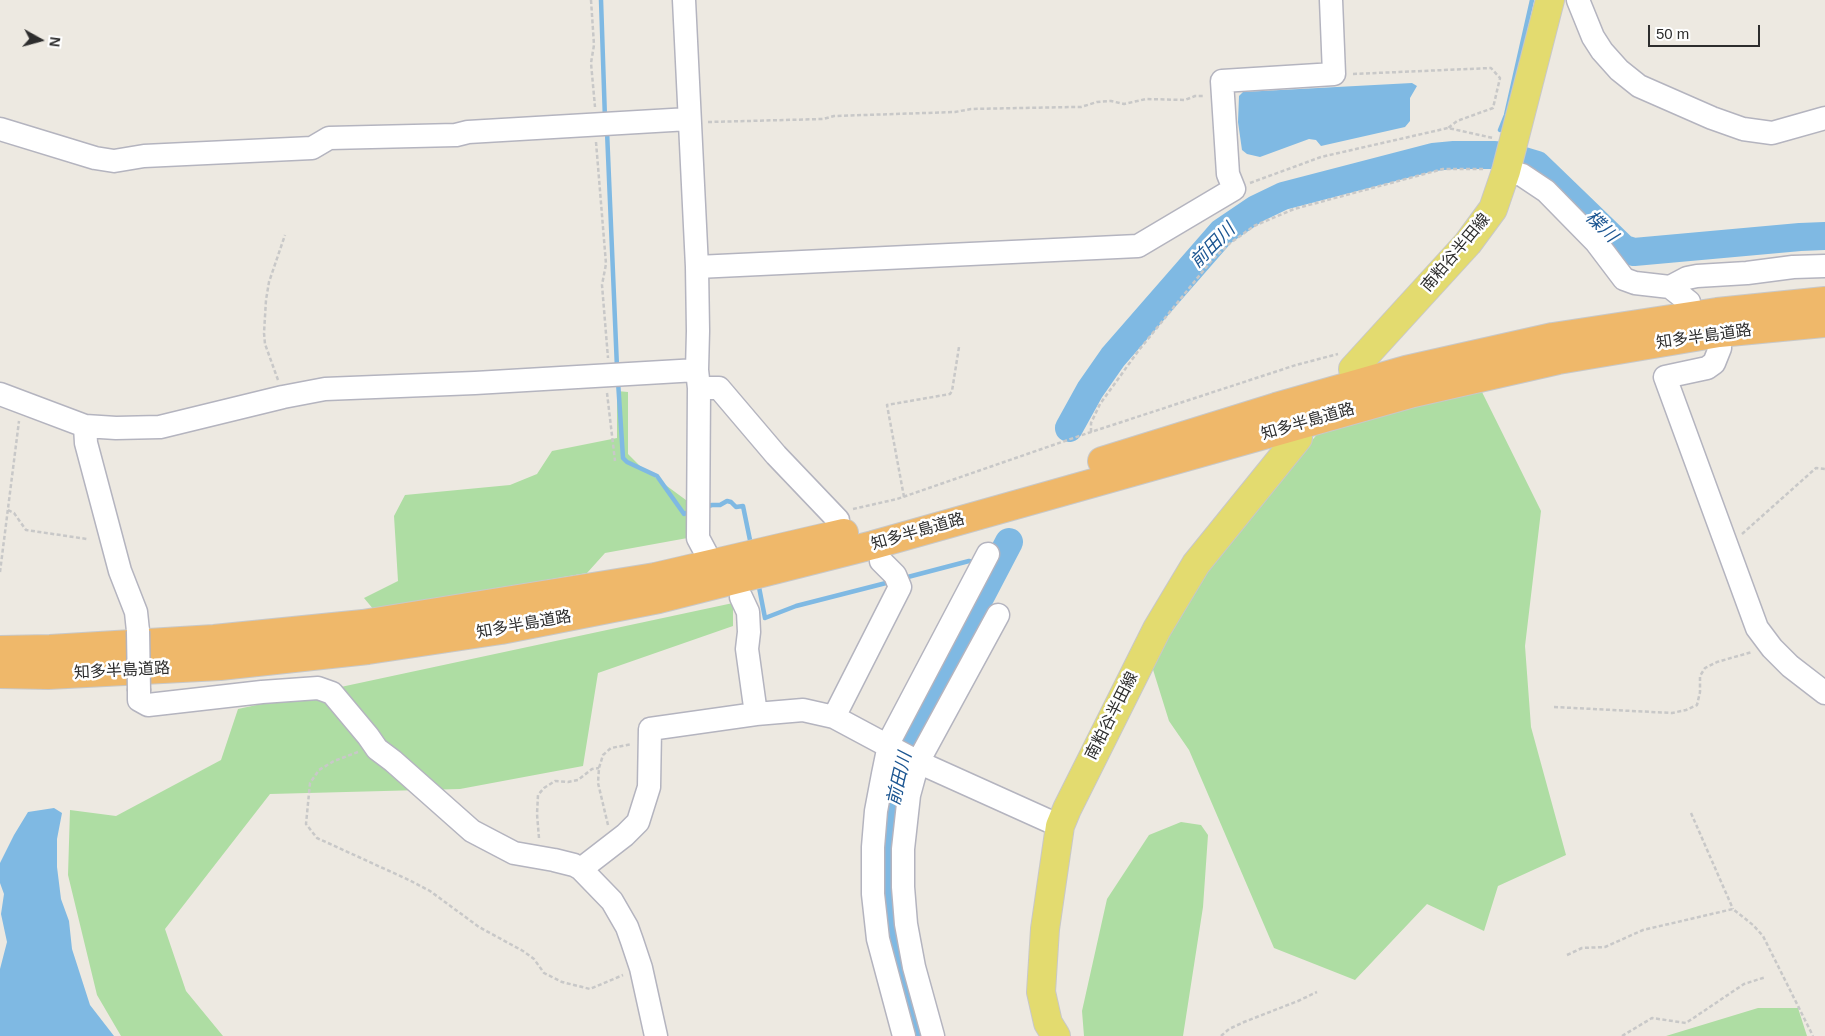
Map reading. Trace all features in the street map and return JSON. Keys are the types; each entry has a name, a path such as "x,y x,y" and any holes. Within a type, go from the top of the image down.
{"highway":[{"name":"知多半島道路","path":"0,650 50,649 214,639 364,624 655,577 890,523 1406,370 1553,337 1717,312 1825,301"},
{"name":"知多半島道路","path":"0,674 48,674 220,666 368,650 528,624 659,599 873,545 1413,393 1558,360 1719,333 1825,323"}],"main road":[{"name":"南粕谷半田線","path":"1359,363 1468,243 1493,209 1510,156 1550,0"},
{"name":"南粕谷半田線","path":"1056,1036 1048,1023 1041,992 1045,929 1060,826 1087,766 1157,629 1196,564 1298,438"}],"street":[{"path":"684,0 697,267 698,538 706,553"},
{"path":"697,267 1138,246 1234,189 1228,174 1222,81 1334,74 1331,0"},
{"path":"1578,0 1593,37 1602,51 1619,70 1639,86 1712,118 1743,128 1772,133 1825,118"},
{"path":"0,129 96,158 114,161 144,156 312,148 330,138 456,135 594,125 689,121"},
{"path":"1510,156 1522,175 1546,191 1596,242 1624,279 1635,283 1670,287 1688,302"},
{"path":"1670,287 1687,278 1697,276 1825,266"},
{"path":"1720,348 1714,363 1707,368 1665,377 1757,628 1790,666 1825,694"},
{"path":"0,394 85,426 116,428 160,427 283,397 325,389 475,383 607,374 698,379 720,388 776,455 836,517"},
{"path":"85,426 86,444 118,562 136,612 139,700 148,705 262,692 318,688 332,693 368,736 377,750 393,760 472,831 514,853 562,862 581,869 612,901 627,927 640,968 656,1036"},
{"path":"904,1036 878,939 872,894 876,811 890,740 988,554"},
{"path":"834,717 900,587 895,575 881,561"},
{"path":"741,597 748,612 749,632 747,649 756,714"},
{"path":"933,1036 914,967 906,924 903,887 905,822 909,795 918,762 998,615"},
{"path":"581,869 625,836 638,822 649,787 650,729 756,714 803,710 834,717 918,762 1060,826"}],"path":[{"path":"591,0 594,45 592,63 594,125 606,264 602,285 607,374 615,460"},
{"path":"1234,189 1321,157 1448,128 1458,121 1493,108 1500,78 1491,68 1334,74"},
{"path":"689,121 823,119 834,116 955,112 971,109 1072,107 1111,101 1124,104 1146,99 1184,100 1195,96 1223,98"},
{"path":"1448,128 1474,135 1510,156"},
{"path":"1090,432 1091,422 1100,404 1139,350 1212,260 1229,244 1254,226 1294,209 1442,169 1473,168 1510,156"},
{"path":"283,397 265,344 264,333 269,282 285,234"},
{"path":"904,497 887,405 950,394 959,347"},
{"path":"836,517 904,497 1090,432 1326,356 1343,354 1359,363"},
{"path":"0,572 21,402"},
{"path":"1725,540 1743,534 1816,468 1825,469"},
{"path":"8,510 14,513 26,530 87,539"},
{"path":"1554,707 1672,713 1686,710 1697,705 1700,692 1700,676 1706,668 1717,662 1761,650 1770,645"},
{"path":"608,832 608,824 598,784 599,768 604,755 611,748 637,743 649,736"},
{"path":"377,750 355,753 334,760 319,770 310,783 306,824 317,838 430,891 479,927 523,951 534,959 544,973 562,982 590,989 640,968"},
{"path":"540,857 537,814 538,795 544,788 555,781 568,782 578,780 592,769 599,768"},
{"path":"1691,813 1733,909 1763,936 1813,1036"},
{"path":"1567,956 1582,948 1605,948 1643,930 1733,909"},
{"path":"1622,1036 1652,1018 1686,1023 1744,984 1766,976"},
{"path":"1221,1036 1229,1029 1244,1022 1298,1002 1317,992"}],"green space":[{"path":"617,391 628,392 628,454 641,467 690,503 693,537 605,553 587,573 374,610 364,598 398,581 394,516 405,495 510,485 537,474 552,451 617,438"},
{"path":"1482,392 1541,511 1525,646 1531,727 1566,855 1498,886 1484,931 1427,904 1355,980 1274,948 1189,750 1169,721 1150,660 1196,586 1235,533 1324,426"},
{"path":"733,603 733,626 598,673 583,766 460,789 270,794 165,929 186,991 223,1036 121,1036 97,995 68,875 70,810 116,816 221,760 238,709"},
{"path":"1181,822 1201,825 1208,835 1203,907 1183,1036 1084,1036 1082,1011 1107,899 1149,835"},
{"path":"1758,1008 1798,1008 1807,1036 1666,1036"}],"water":[{"path":"1412,83 1417,86 1410,98 1410,121 1405,127 1321,146 1316,140 1309,139 1260,157 1247,154 1242,150 1238,122 1239,96 1243,92"},
{"path":"54,808 62,813 57,839 57,867 61,899 69,921 72,949 90,1005 114,1036 0,1036 0,969 7,942 1,914 4,894 0,883 0,863 28,812"}],"waterway":[{"path":"601,0 605,119"},
{"path":"1500,130 1506,115 1532,0"},
{"path":"607,131 617,368"},
{"name":"前田川","path":"1069,428 1090,390 1113,357 1222,232 1256,209 1283,196 1433,157 1495,155 1537,165 1624,249 1634,252 1825,236"},
{"path":"618,381 623,458 627,462 657,476 684,514 691,511"},
{"path":"705,507 720,505 727,501 736,507 743,506 751,545"},
{"name":"前田川","path":"919,1036 899,963 892,925 888,886 892,808 901,761 915,722 1009,542"},
{"path":"904,578 969,561 976,563"},
{"path":"758,582 765,618 796,606 890,582"}],"water label":[{"name":"楪川","path":"1601,227"}]}
